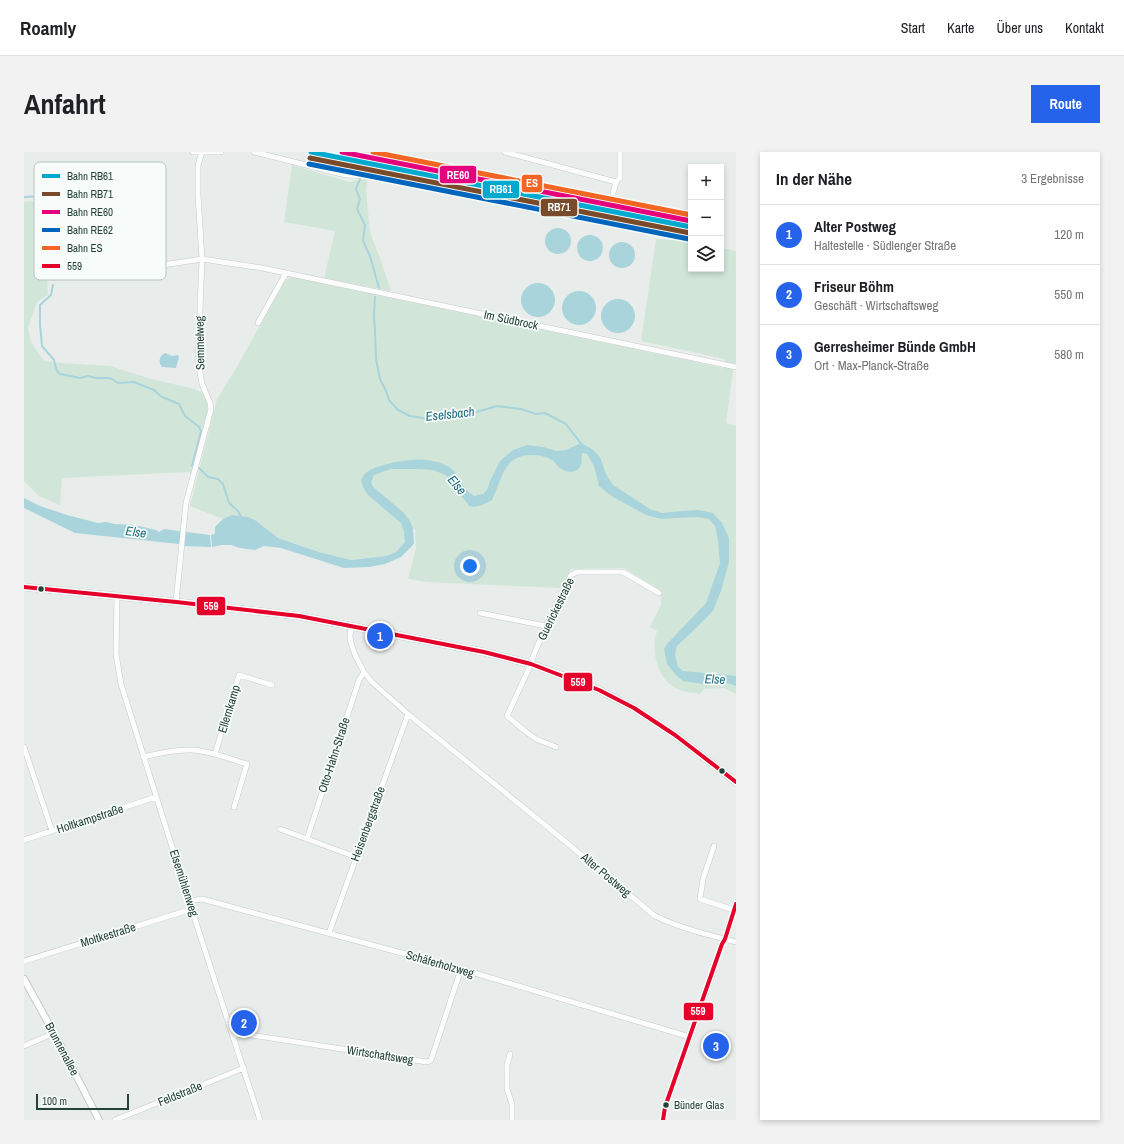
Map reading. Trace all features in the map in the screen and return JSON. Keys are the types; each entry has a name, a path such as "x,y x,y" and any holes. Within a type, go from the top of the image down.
{"main road":[{"path":"24,587 299,616 484,652 531,664 586,684 634,708 675,735 736,782"}],"street":[{"path":"193,152 221,152"},
{"name":"Semmelweg","path":"176,602 186,503 211,409 202,384 198,361 202,259 198,195 198,165 202,152"},
{"path":"254,152 346,175 368,176"},
{"path":"505,152 616,182"},
{"path":"613,193 616,182 620,178 620,152"},
{"name":"Im Südbrock","path":"166,265 202,259 262,268 736,367"},
{"path":"258,323 286,273"},
{"name":"Guerickestraße","path":"556,747 536,739 507,716 531,664 546,626 571,575 577,572 623,572 659,593"},
{"name":"Elsemühlenweg","path":"117,596 116,654 118,676 260,1120"},
{"path":"480,613 546,626"},
{"name":"Alter Postweg","path":"352,626 350,638 351,643 355,655 364,672 372,682 408,714 556,833 655,916 667,922 696,932 736,942"},
{"name":"Otto-Hahn-Straße","path":"307,839 359,680 364,672"},
{"name":"Ellernkamp","path":"215,754 239,675 272,685"},
{"name":"Heisenbergstraße","path":"329,934 408,714"},
{"path":"24,747 52,831"},
{"path":"143,757 168,751 192,750 215,754 247,764 234,807"},
{"name":"Holtkampstraße","path":"24,840 156,797"},
{"path":"280,829 356,857"},
{"path":"714,846 703,879 700,899 734,910"},
{"name":"Schäferholzweg","path":"189,901 202,899 461,969 690,1037"},
{"path":"663,1120 665,1107 736,904"},
{"name":"Moltkestraße","path":"24,961 192,909"},
{"name":"Wirtschaftsweg","path":"233,1036 244,1034 430,1061 461,969"},
{"name":"Brunnenallee","path":"24,980 54,1033 99,1120"},
{"path":"24,1046 54,1033"},
{"path":"510,1054 507,1065 507,1089 512,1104 512,1120"},
{"name":"Feldstraße","path":"115,1120 244,1068"}],"green space":[{"path":"354,152 383,152 395,154 394,161 354,154"},
{"path":"292,165 349,182 368,179 366,189 370,232 391,291 324,278 335,231 284,222"},
{"path":"34,201 34,280 47,280 48,295 37,302 28,328 31,342 44,361 110,366 204,393 208,411 191,473 62,478 60,505 39,496 24,481 24,202"},
{"path":"656,239 688,241 688,272 724,272 724,249 736,251 736,364 734,364 726,423 736,426 736,694 724,688 704,689 700,694 682,691 672,686 667,681 662,675 656,661 655,638 657,631 650,627 661,605 660,590 624,568 571,569 561,588 426,582 408,579 416,548 415,529 413,529 405,542 396,552 386,556 351,560 319,552 278,538 255,520 248,517 232,515 223,519 190,506 217,399 285,281 292,277 724,368 725,359 641,341"}],"water":[{"path":"558,228 568,231 571,241 568,251 558,254 548,251 545,241 548,231"},
{"path":"590,235 600,238 603,248 600,258 590,261 580,258 577,248 580,238"},
{"path":"622,242 632,245 635,255 632,265 622,268 612,265 609,255 612,245"},
{"path":"538,283 544,284 550,288 554,294 554,306 550,312 544,316 538,317 532,316 526,312 522,306 521,300 522,294 526,288 532,284"},
{"path":"579,291 585,292 591,296 595,302 595,314 591,320 585,324 579,325 573,324 567,320 563,314 562,308 563,302 567,296 573,292"},
{"path":"618,299 624,300 630,304 634,310 634,322 630,328 624,332 618,333 612,332 606,328 602,322 601,316 602,310 606,304 612,300"},
{"path":"165,353 172,356 178,355 179,357 176,368 162,367 160,359"},
{"name":"Else","path":"581,443 592,449 600,457 606,474 613,485 650,509 662,513 698,510 713,513 722,523 729,538 729,562 721,591 713,611 677,646 675,655 678,667 683,671 736,676 736,686 728,683 709,685 683,681 667,664 664,649 706,603 720,563 715,526 709,519 698,517 662,519 646,515 613,497 599,486 594,466 587,454 582,453 580,467 572,472 562,469 552,460 543,456 527,455 517,458 513,460 506,468 492,500 474,507 469,506 446,475 433,470 391,469 374,475 371,482 373,487 403,512 410,521 413,529 414,543 412,546 401,557 385,564 369,567 344,568 281,548 264,546 255,550 231,545 212,547 211,535 215,534 215,527 223,519 232,515 248,517 255,520 278,538 319,552 351,560 386,556 396,552 405,542 404,532 401,523 368,495 363,487 361,480 367,472 372,469 396,462 413,460 434,461 444,464 453,470 464,487 474,496 483,494 487,490 500,461 513,450 527,445 543,447 556,451 566,450"},
{"name":"Else","path":"24,498 40,506 98,523 106,522 135,525 159,532 164,529 210,535 211,547 185,546 179,544 75,533 24,508"}],"waterway":[{"name":"Eselsbach","path":"360,173 362,166"},
{"name":"Eselsbach","path":"360,179 356,189 360,199 357,209 365,225 363,241 370,256 379,288"},
{"path":"24,197 34,196"},
{"path":"53,285 51,295 40,305 40,325 42,346 54,360 57,371 60,374 80,378 88,376 108,378 118,383 134,382 154,390 162,397 179,404 185,416 199,427 201,431 192,466"},
{"name":"Eselsbach","path":"375,297 374,315 376,359 380,379 389,400 398,410 410,416 430,419 455,417 497,406 521,409 536,414 545,413 566,424 582,445"},
{"path":"199,468 208,477 218,479 223,484 229,503 238,511 241,517"}],"rail line":[{"name":"RB61","path":"311,152 688,226"},
{"name":"RE60","path":"342,152 688,220"},
{"name":"ES","path":"373,152 688,214"},
{"name":"RB71","path":"310,158 688,233"},
{"name":"RE62","path":"309,164 688,239"}],"transit line":[{"name":"559","path":"24,587 299,616 484,652 531,664 599,690 634,708 675,735 736,782"},
{"name":"559","path":"663,1120 665,1107 736,904"}],"place":[{"name":"Alter Postweg","path":"380,636"},
{"name":"Friseur Böhm","path":"244,1023"},
{"name":"Gerresheimer Bünde GmbH","path":"716,1046"},
{"name":"Bünder Glas","path":"666,1105"}]}
